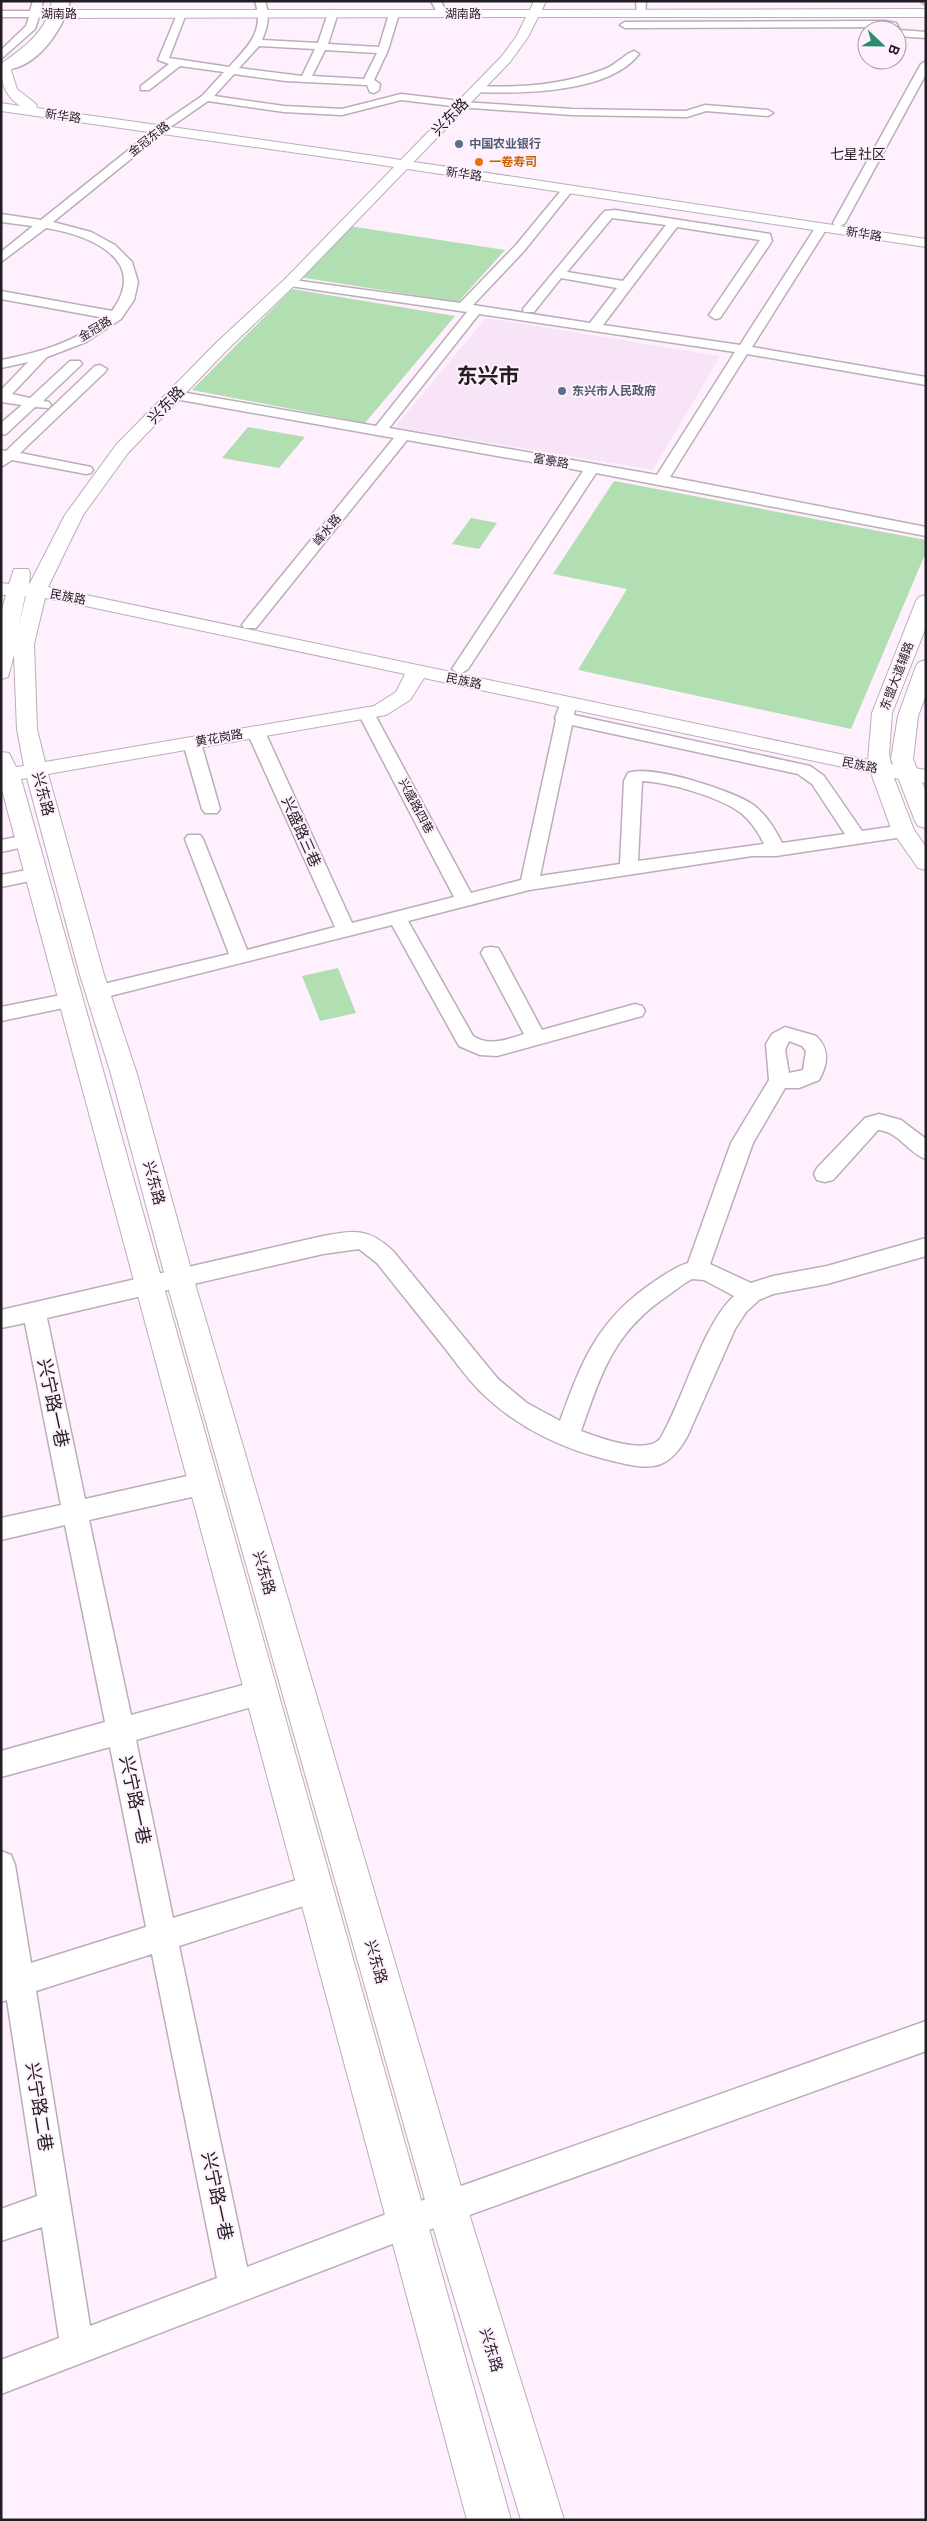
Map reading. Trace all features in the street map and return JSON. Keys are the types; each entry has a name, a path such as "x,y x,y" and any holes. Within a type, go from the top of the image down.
{"main road":[{"path":"2,64 37,26 44,1"},
{"path":"2,64 28,51 60,14 58,1"},
{"name":"湖南路","path":"39,14 442,14 532,7 642,14 926,13"},
{"name":"兴东路","path":"45,536 86,470 123,428 506,59 532,7"},
{"path":"2,64 7,82 16,98 29,109"},
{"name":"新华路","path":"1,102 29,109"},
{"name":"新华路","path":"1,107 162,127 926,236"},
{"path":"1,112 29,109"},
{"name":"兴东路","path":"1,673 21,580 74,515 104,471 122,449 222,346 290,282 399,162"},
{"name":"新华路","path":"399,162 926,243"},
{"name":"兴东路","path":"21,580 27,730 12,769 14,843 36,874 84,996"},
{"name":"民族路","path":"21,580 250,624 912,770 926,762"},
{"name":"民族路","path":"21,580 417,671 566,711 879,762"},
{"name":"东盟大道辅路","path":"926,601 882,713 879,762 904,831 926,863"},
{"path":"926,666 908,716 912,770 926,821"},
{"name":"黄花岗路","path":"12,769 192,743 366,713 396,704 405,696 417,671"},
{"name":"兴东路","path":"12,769 84,996 165,1283 543,2520"},
{"name":"兴东路","path":"165,1283 204,1483 489,2520"}],"street":[{"path":"38,1 39,14"},
{"path":"60,14 65,1"},
{"path":"260,1 264,14"},
{"path":"305,79 322,46 329,13 321,1"},
{"path":"436,1 442,14"},
{"path":"641,1 642,14"},
{"name":"湖南路","path":"1,14 39,14"},
{"path":"181,14 163,60 305,79 368,82 376,86 369,106"},
{"name":"金冠东路","path":"1,258 162,127 206,98 256,43 263,26 264,14"},
{"path":"368,82 383,50 394,14"},
{"path":"625,25 857,24"},
{"path":"907,32 926,35"},
{"path":"256,43 383,50"},
{"path":"464,99 558,88 620,68 634,54"},
{"path":"145,88 177,62"},
{"path":"839,223 926,64"},
{"path":"206,98 284,109 342,112 407,96 464,99 572,112 687,114 706,108 768,113"},
{"path":"379,431 469,309 568,189"},
{"path":"529,308 609,214 766,237 766,241 715,315"},
{"name":"金冠路","path":"1,218 42,224 86,235 111,248 130,270 131,287 129,299 116,316 105,326 80,340 42,354 1,364"},
{"path":"594,327 674,223"},
{"path":"662,480 822,228"},
{"path":"558,274 627,286"},
{"path":"290,282 744,350 926,381"},
{"path":"1,295 116,316"},
{"path":"2,397 42,354"},
{"path":"1,431 75,364"},
{"path":"4,457 100,369"},
{"name":"富豪路","path":"175,395 662,480 926,532"},
{"path":"2,397 59,408"},
{"name":"峰水路","path":"250,624 403,435"},
{"path":"4,457 86,470"},
{"path":"460,669 592,468"},
{"path":"528,884 566,711 804,770 818,780 857,838"},
{"name":"兴盛路四巷","path":"366,713 465,900"},
{"name":"兴盛路三巷","path":"256,732 346,931"},
{"path":"192,743 211,809"},
{"path":"629,867 633,781 634,777 639,775 709,793 737,803 752,814 772,840 776,850"},
{"path":"1,1014 240,958 528,884 629,867 752,850 776,850 904,831"},
{"path":"194,839 240,958"},
{"path":"1,881 36,874"},
{"path":"397,918 466,1041 482,1049 497,1049 635,1011"},
{"path":"491,953 536,1037"},
{"path":"697,1270 742,1143 779,1080"},
{"path":"825,1174 872,1122 880,1120 892,1124 926,1152"},
{"path":"1,1319 165,1283 323,1245 351,1240 364,1240 372,1244 384,1257 490,1386 515,1406 567,1436 609,1450 646,1458 660,1454 667,1448 678,1430 731,1316 738,1306 751,1294 768,1286 814,1278 926,1247"},
{"path":"567,1436 592,1372 608,1340 624,1318 643,1301 678,1277 697,1270 712,1274 751,1294"},
{"name":"兴宁路一巷","path":"34,1312 235,2288"},
{"path":"1,1529 204,1483"},
{"path":"1,1764 262,1692"},
{"name":"兴宁路二巷","path":"1,1865 10,1984 55,2206 77,2348"},
{"path":"10,1984 316,1888"},
{"path":"1,2377 406,2222 926,2036"},
{"path":"1,2225 55,2206"}],"shaded area":[{"name":"东兴市人民政府","path":"486,318 720,356 653,470 395,427"}],"green space":[{"path":"349,226 505,250 458,302 299,277"},
{"path":"292,289 455,316 365,423 192,390"},
{"path":"248,427 305,437 279,468 222,458"},
{"path":"614,481 926,540 926,552 851,729 578,670 627,589 553,574"},
{"path":"471,518 497,523 479,549 452,544"},
{"path":"338,968 356,1013 320,1021 302,976"}],"place":[{"name":"中国农业银行","path":"459,144"},
{"name":"一卷寿司","path":"479,162"},
{"name":"东兴市人民政府","path":"562,391"}],"district":[{"name":"七星社区","path":"858,154"},
{"name":"东兴市","path":"488,376"}]}
